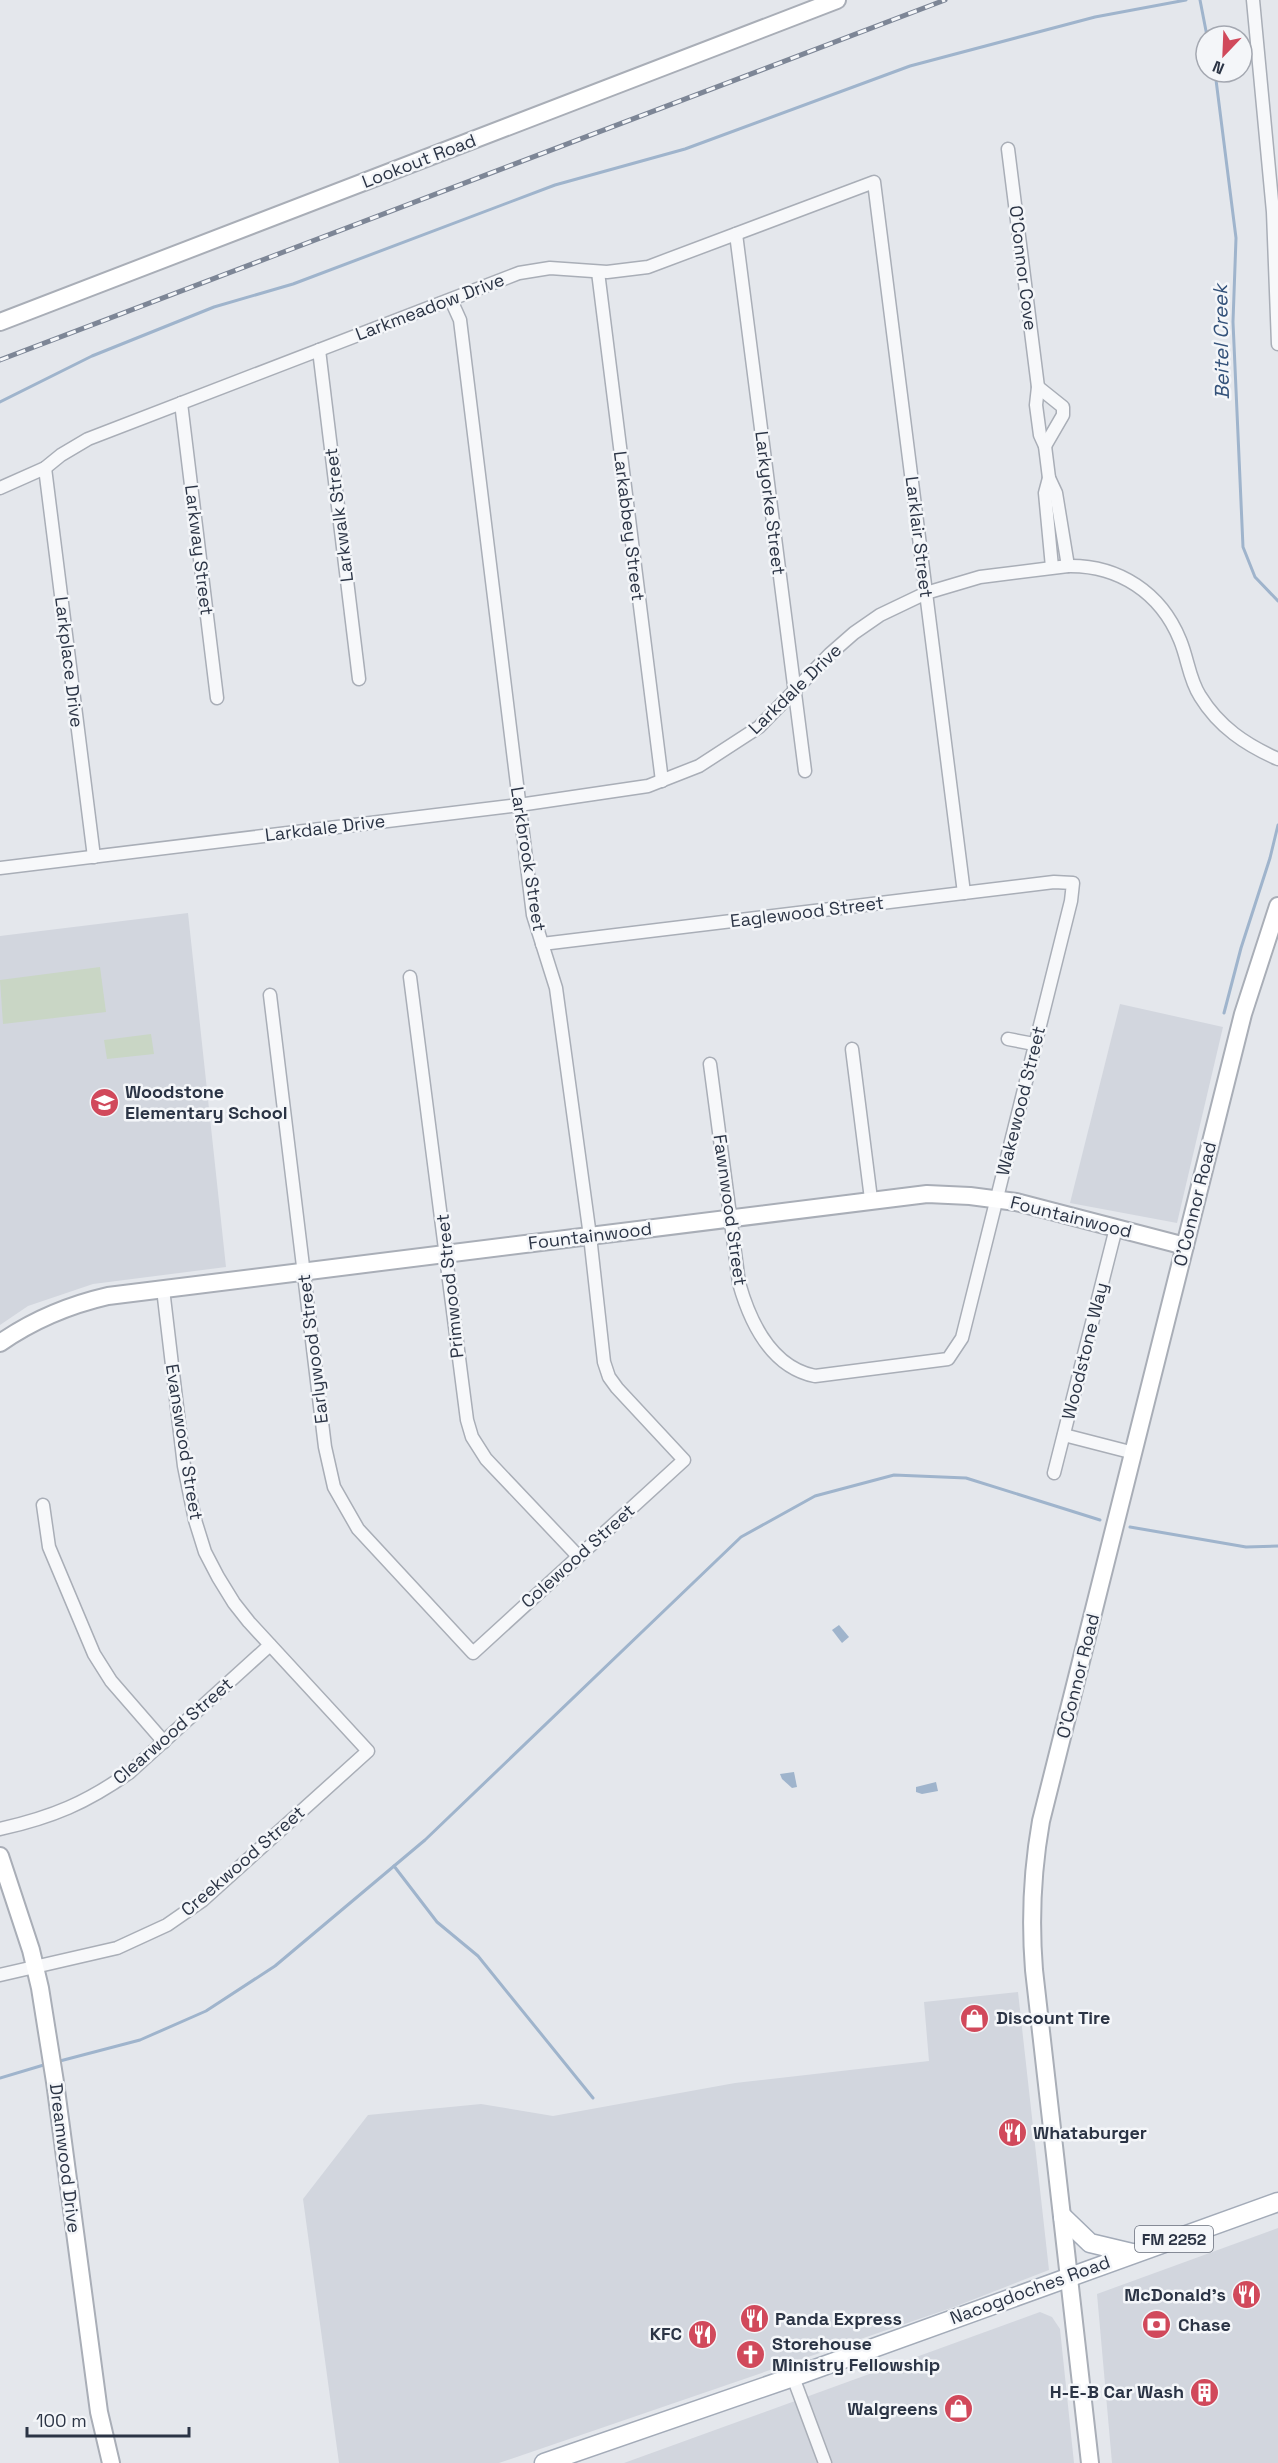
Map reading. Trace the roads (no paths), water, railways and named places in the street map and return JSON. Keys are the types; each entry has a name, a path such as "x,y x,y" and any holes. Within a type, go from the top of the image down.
{"main road":[{"name":"Nacogdoches Road","path":"544,2463 794,2377 1278,2202"},
{"path":"1063,2217 1090,2243 1134,2253"}],"street":[{"name":"Lookout Road","path":"0,322 837,0"},
{"path":"1253,0 1273,212 1278,344"},
{"name":"O'Connor Cove","path":"1008,148 1038,387 1036,405 1049,478 1046,494 1052,567"},
{"name":"Larkmeadow Drive","path":"0,488 45,468 88,438 533,269 562,268 598,272 648,267 874,182"},
{"name":"Larklair Street","path":"874,182 964,893"},
{"name":"Larkyorke Street","path":"736,234 805,771"},
{"name":"Larkabbey Street","path":"598,272 662,781"},
{"name":"Larkbrook Street","path":"452,300 460,320 533,915 549,959 556,988 590,1236 601,1347 609,1377 684,1460"},
{"name":"Larkwalk Street","path":"319,350 359,680"},
{"path":"1038,387 1063,408 1063,415 1045,446"},
{"name":"Larkway Street","path":"181,403 217,698"},
{"name":"Larkplace Drive","path":"45,468 94,857"},
{"name":"O'Connor Cove","path":"1049,478 1056,492 1068,566"},
{"name":"Larkdale Drive","path":"0,868 519,805 630,790 662,781 699,766 738,743 759,727 854,633 880,615 926,593 980,577 1052,567 1082,565 1106,570 1128,579 1147,592 1162,609 1180,640 1191,677 1214,716 1237,738 1278,759"},
{"name":"Eaglewood Street","path":"542,944 1054,882 1073,883"},
{"name":"Wakewood Street","path":"798,1371 815,1376 940,1361 948,1359 962,1338 1071,902 1073,883"},
{"name":"O'Connor Road","path":"1089,2463 1070,2276 1034,1970 1030,1923 1034,1863 1041,1821 1243,1014 1278,906"},
{"name":"Primwood Street","path":"410,977 447,1253 460,1376 472,1437 486,1459 578,1556"},
{"name":"Earlywood Street","path":"270,994 325,1447 334,1487 358,1529 473,1653"},
{"path":"1008,1039 1034,1044"},
{"path":"852,1049 871,1199"},
{"name":"Fawnwood Street","path":"710,1064 729,1218 740,1283 751,1317 769,1346 784,1363 798,1371"},
{"name":"Fountainwood","path":"0,1343 15,1332 55,1312 84,1302 163,1289 871,1199 927,1194 997,1199 1185,1246"},
{"name":"Woodstone Way","path":"1054,1473 1116,1228"},
{"name":"Evanswood Street","path":"163,1289 183,1455 195,1521 205,1552 234,1603 270,1646 368,1751"},
{"path":"1064,1435 1134,1453"},
{"name":"Colewood Street","path":"473,1653 684,1460"},
{"path":"43,1505 49,1547 94,1654 111,1681 164,1742"},
{"name":"Clearwood Street","path":"0,1829 58,1814 85,1802 130,1772 270,1646"},
{"name":"Creekwood Street","path":"0,1975 117,1948 136,1941 184,1914 203,1900 368,1751"},
{"name":"Dreamwood Drive","path":"0,1856 34,1966 49,2040 99,2412 111,2463"},
{"path":"794,2377 825,2463"}],"water":[{"path":"839,1625 849,1637 842,1643 832,1630"},
{"path":"794,1772 797,1787 792,1788 780,1774"},
{"path":"936,1782 938,1791 922,1794 916,1792 916,1787"}],"waterway":[{"path":"0,402 92,356 214,307 293,284 555,185 685,149 910,66 1095,17 1186,0"},
{"name":"Beitel Creek","path":"1200,0 1205,24"},
{"name":"Beitel Creek","path":"1217,84 1236,238 1233,322 1243,547 1255,577 1278,601"},
{"path":"1224,1013 1278,825"},
{"path":"56,2062 140,2040 206,2011 275,1966 425,1840 741,1537 815,1496 894,1475 966,1478 1100,1520"},
{"path":"1130,1527 1246,1547 1278,1546"},
{"path":"394,1866 437,1922 478,1956 593,2098"},
{"path":"0,2078 47,2064"}],"railway":[{"path":"0,360 945,0"}],"place":[{"name":"Woodstone Elementary School","path":"104,1102"},
{"name":"Discount Tire","path":"975,2018"},
{"name":"Whataburger","path":"1012,2133"},
{"name":"McDonald's","path":"1247,2295"},
{"name":"Panda Express","path":"754,2319"},
{"name":"Chase","path":"1157,2325"},
{"name":"KFC","path":"703,2334"},
{"name":"Storehouse Ministry Fellowship","path":"751,2354"},
{"name":"H-E-B Car Wash","path":"1205,2392"},
{"name":"Walgreens","path":"959,2409"}]}
